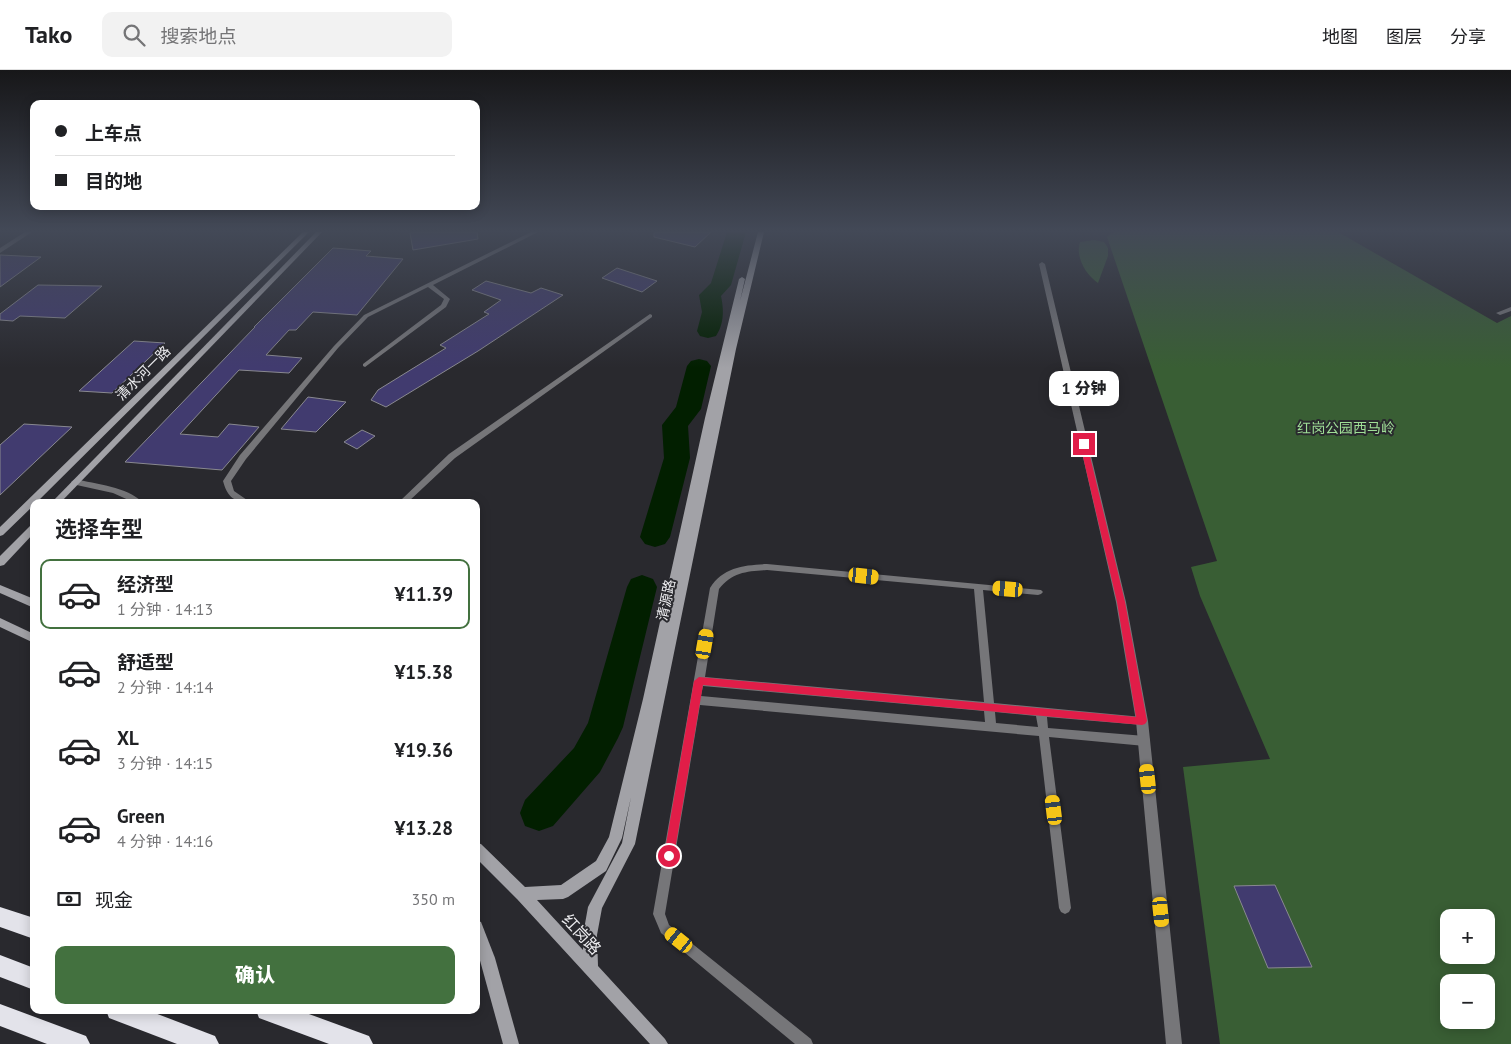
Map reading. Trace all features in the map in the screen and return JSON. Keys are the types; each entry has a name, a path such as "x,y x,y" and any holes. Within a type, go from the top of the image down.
{"highway":[{"path":"0,917 30,927"},
{"path":"128,1014 207,1044"},
{"path":"278,1014 361,1044"},
{"path":"0,1015 78,1044"}],"street":[{"name":"清水河一路","path":"35,499 260,277"},
{"name":"清水河一路","path":"59,499 274,277"},
{"name":"清源路","path":"522,894 563,892 601,866 615,838 724,349 742,277"},
{"name":"清源路","path":"591,970 590,936 595,907 628,844 732,349 750,277"},
{"path":"1045,277 1121,602 1142,721 1174,1044"},
{"path":"1500,313 1511,309"},
{"name":"清水河一路","path":"0,533 30,503"},
{"path":"0,562 30,531"},
{"path":"0,589 30,602"},
{"path":"0,622 30,637"},
{"name":"红岗路","path":"480,853 522,894 660,1044"},
{"path":"480,937 488,958 511,1044"}],"lane":[{"path":"240,499 230,492 227,481 243,457 336,347 366,316 444,277"},
{"path":"365,365 444,306 446,299 429,285"},
{"path":"407,499 452,456 650,316"},
{"path":"74,482 102,488 133,499"},
{"path":"806,1044 665,929 659,914 715,588 721,578 733,572 747,568 767,567 1038,592"},
{"path":"978,586 991,727"},
{"path":"699,681 1142,721"},
{"path":"696,700 1145,741"},
{"path":"1041,712 1065,908"}],"green space":[{"path":"1091,277 1100,277 1098,283"},
{"name":"红岗公园西马岭","path":"1121,277 1417,277 1497,323 1511,316 1511,1044 1220,1044 1183,767 1270,759 1200,596 1191,567 1217,561"}],"building":[{"path":"0,277 13,277 0,287"},
{"path":"304,277 388,277 357,315 313,312 296,330 289,330 266,355 302,358 289,373 239,370 180,434 218,437 229,424 259,427 222,470 125,462 255,327"},
{"path":"646,277 657,281 642,292 602,278"},
{"path":"486,281 531,293 541,288 563,295 478,351 386,407 371,400 378,390 446,348 440,345 489,314 484,312 501,300 472,290"},
{"path":"38,285 102,286 65,318 20,316 13,321 0,320 0,314"},
{"path":"134,341 165,343 112,393 79,391"},
{"path":"308,397 346,402 316,432 281,429"},
{"path":"24,424 72,427 0,495 0,445"},
{"path":"362,430 375,436 357,449 344,442"},
{"path":"1275,885 1312,967 1268,968 1234,886"}],"waterway":[{"path":"708,331 713,312 710,295 721,285 723,277"},
{"path":"655,537 677,458 675,425 688,409 699,366"},
{"path":"539,813 587,760 605,727 642,587"}],"route":[{"path":"669,856 699,681 1142,721 1121,602 1084,444"}]}
